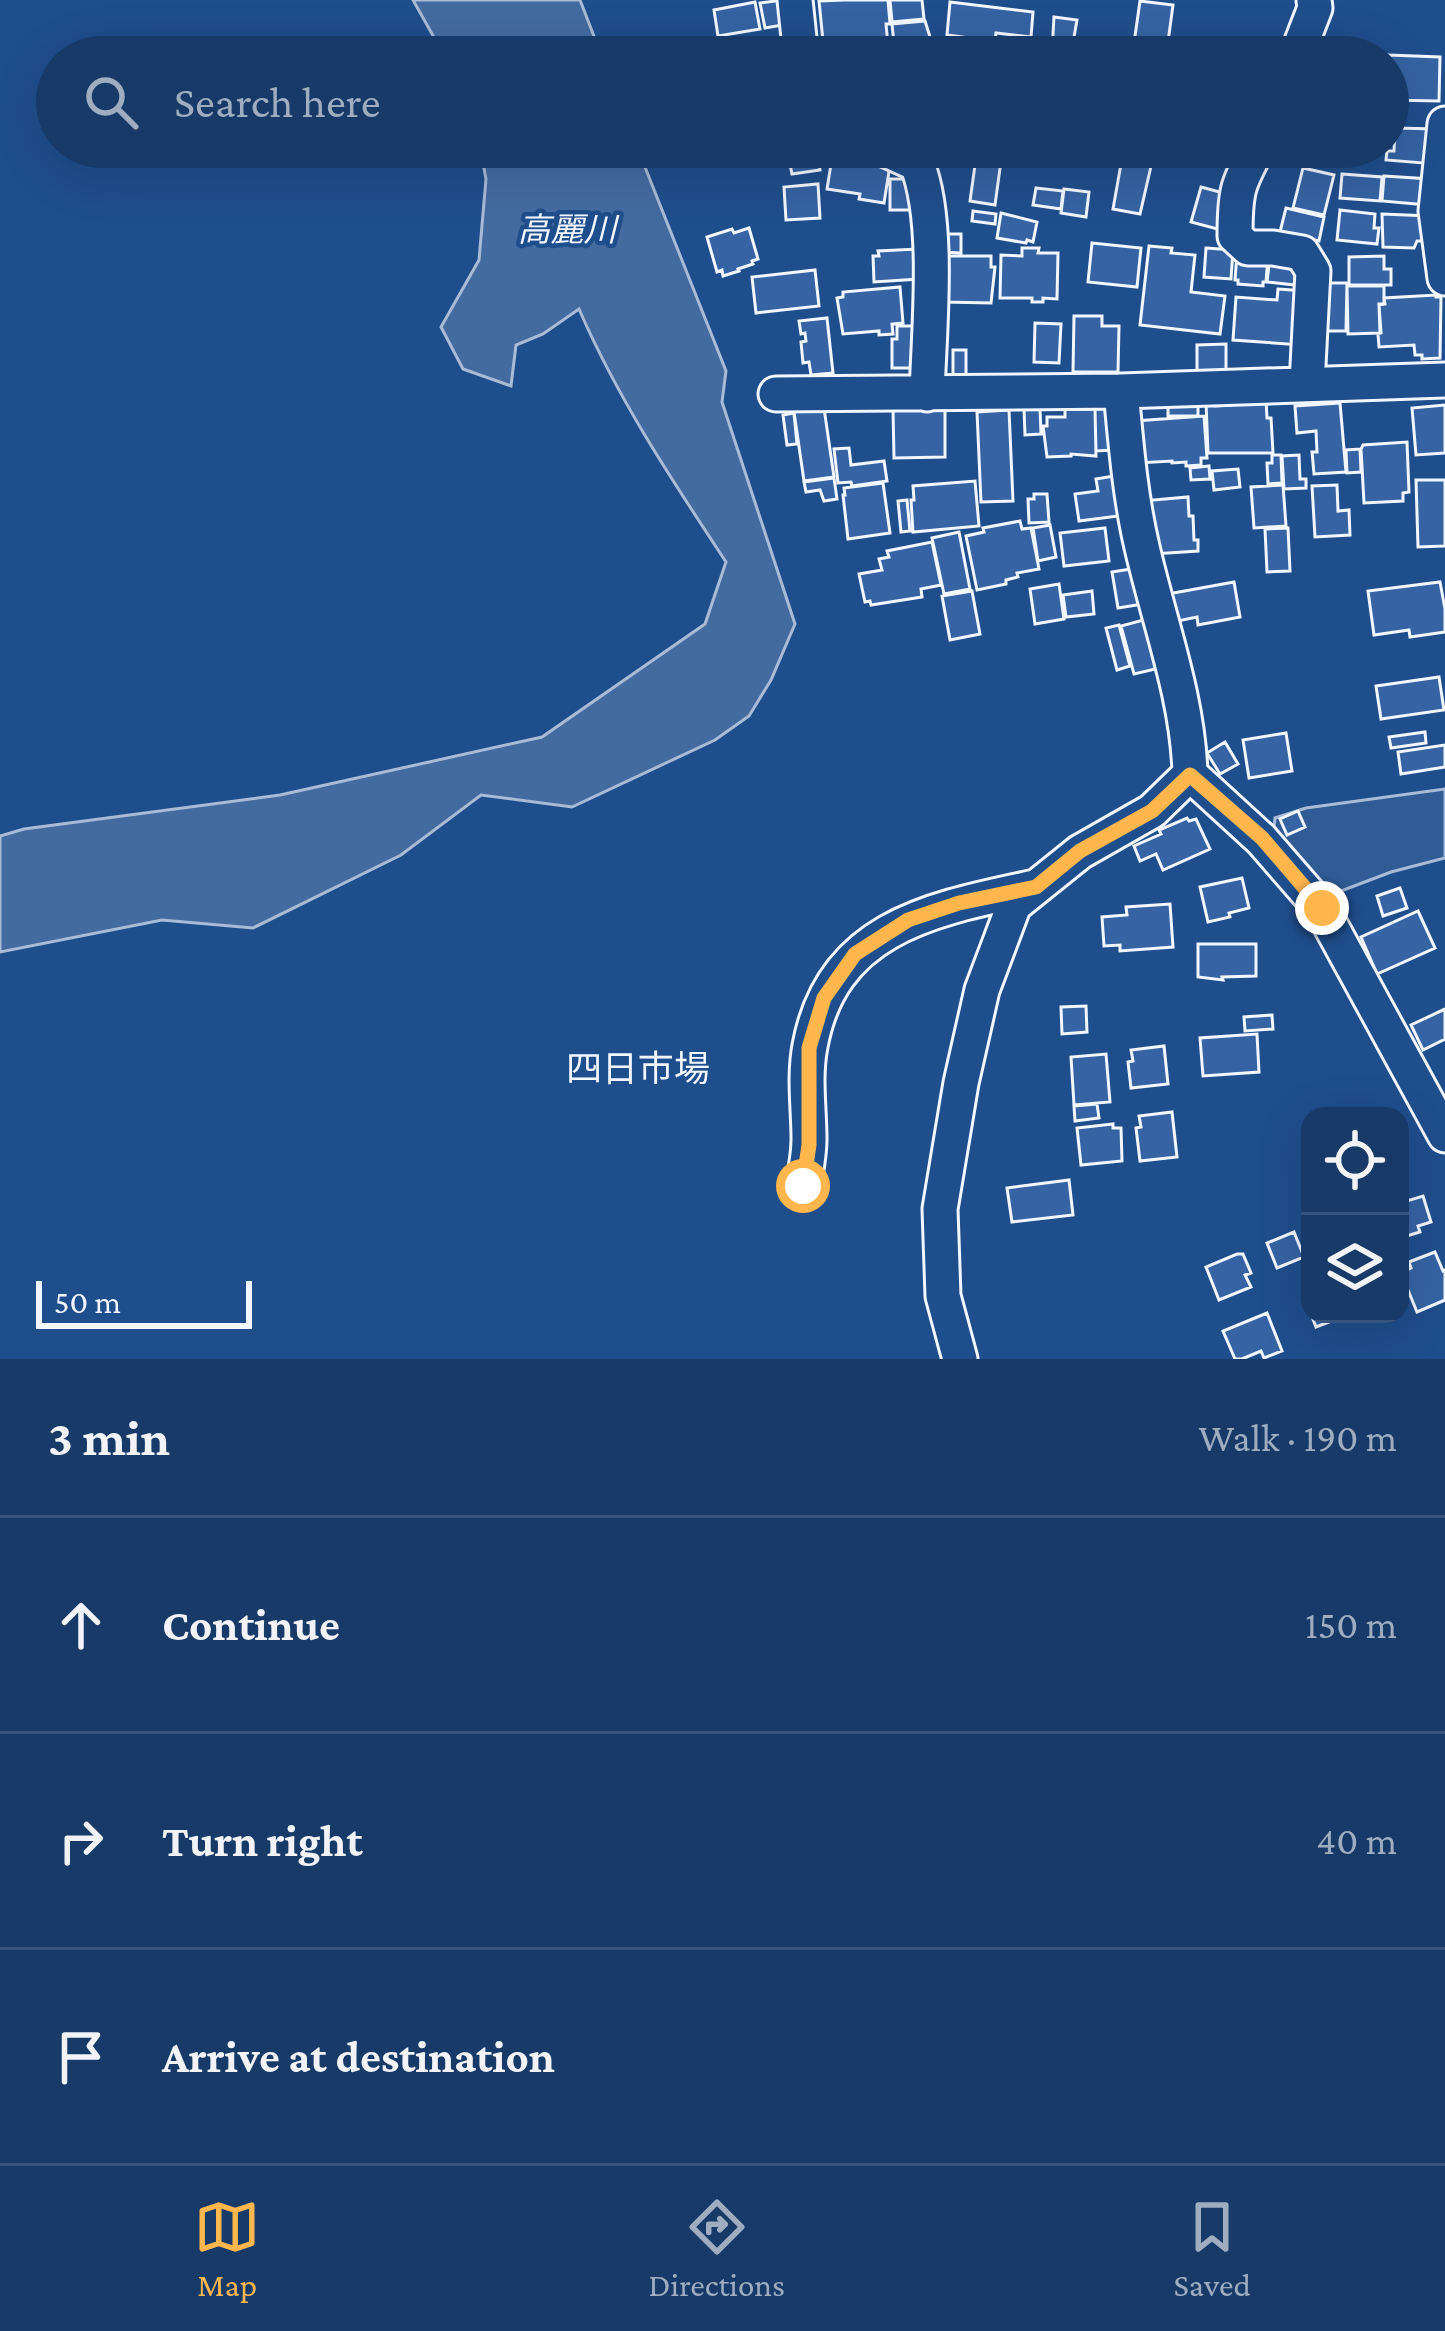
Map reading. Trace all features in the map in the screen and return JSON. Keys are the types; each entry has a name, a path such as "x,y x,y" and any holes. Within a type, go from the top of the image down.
{"street":[{"path":"795,0 799,36"},
{"path":"1304,36 1314,0"},
{"path":"1445,124 1436,211 1445,278"},
{"path":"919,168 927,187 931,278 927,394"},
{"path":"1247,168 1239,182 1235,236 1248,248 1302,253 1313,271 1307,384"},
{"path":"776,394 1121,391 1445,380"},
{"path":"960,1359 943,1296 940,1209 982,990 1014,905 1080,851 1152,811 1190,775 1179,692 1130,482 1121,391"},
{"path":"1190,775 1262,838 1322,908 1445,1135"},
{"path":"803,1186 809,1145 809,1048 824,998 855,954 908,920 959,903 1036,887"}],"shaded area":[{"path":"1445,789 1445,858 1328,896 1273,836 1275,818 1306,808"}],"water":[{"path":"413,0 580,0 594,36 433,36"},
{"name":"高麗川","path":"484,168 645,168 726,371 722,402 795,624 749,716 715,740 572,807 481,795 401,855 253,928 162,920 0,952 0,836 280,795 542,737 705,624 726,562 628,407 579,309 543,334 516,345 511,386 463,369 441,327 479,260"}],"building":[{"path":"783,0 788,24 765,28 760,3"},
{"path":"888,0 887,36 822,36 819,1"},
{"path":"890,0 922,0 924,19 892,22"},
{"path":"1140,1 1173,5 1169,36 1135,36"},
{"path":"755,2 760,29 718,36 714,10"},
{"path":"950,2 1033,12 1031,36 947,35"},
{"path":"1054,17 1077,20 1074,36 1053,36"},
{"path":"925,21 930,36 893,36 892,24"},
{"path":"1409,56 1440,57 1439,101 1409,100"},
{"path":"1409,128 1436,129 1435,164 1409,162"},
{"path":"791,168 820,168 820,170 792,174"},
{"path":"830,168 890,168 884,203 827,189"},
{"path":"975,168 1000,168 995,205 970,201"},
{"path":"1120,168 1151,168 1140,214 1113,209"},
{"path":"1303,168 1334,175 1324,215 1293,208"},
{"path":"1342,174 1382,177 1380,201 1340,198"},
{"path":"1384,176 1430,179 1428,205 1382,201"},
{"path":"890,179 914,179 915,210 890,210"},
{"path":"818,184 820,218 786,220 784,187"},
{"path":"1201,187 1231,195 1221,230 1191,222"},
{"path":"1036,188 1063,191 1061,209 1033,205"},
{"path":"1064,189 1089,192 1086,217 1061,213"},
{"path":"1286,208 1324,217 1319,241 1280,232"},
{"path":"1340,210 1375,214 1377,244 1337,240"},
{"path":"973,211 996,214 995,224 972,221"},
{"path":"1001,213 1037,222 1033,242 997,238"},
{"path":"1382,214 1430,216 1429,241 1417,241 1414,248 1383,247"},
{"path":"749,228 758,259 723,276 722,270 717,272 707,237"},
{"path":"943,234 961,234 961,253 943,252"},
{"path":"1092,243 1141,248 1137,287 1088,282"},
{"path":"1149,246 1195,255 1191,292 1225,296 1220,334 1140,325"},
{"path":"1022,248 1058,253 1057,299 1000,298 1001,255 1022,256"},
{"path":"1206,248 1233,250 1231,279 1204,277"},
{"path":"918,249 919,279 874,282 873,256 879,256 878,251"},
{"path":"1237,254 1268,256 1263,286 1238,284"},
{"path":"943,256 991,256 991,267 995,267 991,303 943,302"},
{"path":"1270,256 1297,259 1295,285 1267,282"},
{"path":"1384,256 1384,269 1391,269 1391,285 1349,285 1349,257"},
{"path":"815,270 819,306 756,313 752,277"},
{"path":"1319,283 1347,283 1346,331 1318,331"},
{"path":"1347,286 1384,286 1380,333 1348,334"},
{"path":"900,287 903,323 892,324 893,334 843,334 837,298 843,292"},
{"path":"1278,289 1305,291 1301,345 1233,340 1236,297 1277,300"},
{"path":"1441,297 1440,358 1422,359 1415,355 1414,345 1379,347 1379,305 1385,304 1384,298"},
{"path":"1074,316 1102,316 1102,326 1119,326 1118,372 1073,372"},
{"path":"827,318 833,373 811,375 809,362 803,363 801,342 806,341 799,321"},
{"path":"1035,323 1061,324 1059,363 1034,362"},
{"path":"897,326 920,326 920,368 892,368"},
{"path":"1226,344 1226,373 1197,373 1197,345"},
{"path":"953,350 966,350 966,378 953,378"},
{"path":"1266,400 1273,453 1208,453 1206,402 1215,402 1215,406"},
{"path":"1168,403 1198,403 1198,416 1168,416"},
{"path":"1340,403 1346,472 1314,474 1316,431 1297,433 1295,406"},
{"path":"1445,405 1445,453 1416,455 1412,408"},
{"path":"824,408 834,477 804,481 794,412"},
{"path":"1040,408 1041,434 1025,435 1024,409"},
{"path":"1114,408 1114,450 1096,451 1095,409"},
{"path":"945,409 945,457 894,458 893,410"},
{"path":"1065,409 1095,409 1096,456 1047,457 1043,426 1047,426 1047,417 1065,417"},
{"path":"1009,410 1013,501 981,502 977,412"},
{"path":"794,413 797,444 787,445 783,415"},
{"path":"1204,416 1207,458 1201,458 1201,465 1138,463 1135,421"},
{"path":"1407,442 1409,492 1403,493 1403,501 1364,503 1363,445"},
{"path":"849,448 851,465 884,461 887,481 838,483 834,449"},
{"path":"1360,449 1361,472 1347,473 1346,450"},
{"path":"1272,455 1281,455 1282,483 1268,484 1267,463 1272,463"},
{"path":"1299,455 1300,479 1306,479 1306,488 1284,489 1282,456"},
{"path":"1209,466 1210,479 1191,480 1190,468"},
{"path":"1238,469 1240,487 1214,490 1212,471"},
{"path":"1120,475 1126,515 1079,521 1075,494 1098,491 1096,479"},
{"path":"834,478 837,499 824,501 820,490 806,492 804,482"},
{"path":"1416,480 1445,480 1445,546 1418,547"},
{"path":"975,481 979,526 913,532 913,486"},
{"path":"883,483 890,533 848,539 844,488"},
{"path":"1283,485 1286,526 1254,528 1251,487"},
{"path":"1337,485 1338,511 1349,510 1350,535 1315,537 1312,486"},
{"path":"1034,494 1047,494 1049,522 1029,523 1028,499 1034,499"},
{"path":"1188,497 1198,551 1153,554 1142,501"},
{"path":"907,500 910,531 901,532 898,501"},
{"path":"1020,521 1022,529 1031,528 1039,569 1017,573 1006,584 977,590 966,536"},
{"path":"1050,525 1056,557 1038,561 1033,528"},
{"path":"1105,528 1109,561 1064,566 1060,533"},
{"path":"1288,528 1290,571 1267,572 1265,529"},
{"path":"959,532 970,589 944,594 932,538"},
{"path":"932,542 941,585 921,589 922,597 865,602 859,574 882,570 879,559 889,557 887,551"},
{"path":"1137,568 1143,604 1118,608 1112,572"},
{"path":"1234,582 1240,617 1198,625 1197,617 1173,622 1168,594"},
{"path":"1440,582 1445,632 1374,635 1368,591"},
{"path":"1059,584 1064,619 1035,624 1030,589"},
{"path":"972,591 980,634 950,640 942,596"},
{"path":"1092,591 1094,614 1066,617 1063,595"},
{"path":"1147,619 1160,668 1134,674 1121,626"},
{"path":"1119,625 1130,666 1117,670 1106,628"},
{"path":"1439,677 1444,710 1381,719 1376,686"},
{"path":"1425,732 1426,743 1391,748 1389,737"},
{"path":"1286,733 1292,771 1249,778 1243,740"},
{"path":"1225,742 1238,764 1220,774 1207,753"},
{"path":"1445,745 1445,767 1401,774 1398,752"},
{"path":"1298,811 1305,827 1287,835 1280,819"},
{"path":"1187,818 1196,819 1210,849 1163,870 1156,854 1140,861 1134,846"},
{"path":"1242,878 1249,908 1208,922 1200,887"},
{"path":"1400,888 1407,908 1383,916 1377,896"},
{"path":"1170,904 1173,947 1120,951 1120,945 1104,946 1102,917 1127,915 1126,907"},
{"path":"1418,911 1435,948 1377,974 1361,937"},
{"path":"1198,944 1256,944 1256,976 1198,977"},
{"path":"1086,1006 1087,1032 1062,1034 1061,1007"},
{"path":"1445,1009 1445,1039 1423,1050 1411,1025"},
{"path":"1272,1015 1273,1029 1245,1031 1244,1017"},
{"path":"1257,1034 1259,1072 1203,1076 1200,1038"},
{"path":"1164,1046 1168,1084 1131,1088 1131,1050"},
{"path":"1106,1054 1110,1102 1074,1105 1071,1057"},
{"path":"1097,1104 1099,1118 1075,1121 1074,1106"},
{"path":"1172,1112 1177,1157 1140,1161 1139,1116"},
{"path":"1113,1124 1121,1128 1122,1161 1081,1165 1077,1128"},
{"path":"1069,1180 1073,1215 1012,1222 1007,1188"},
{"path":"1423,1196 1431,1222 1409,1235 1409,1215 1409,1200"},
{"path":"1294,1232 1301,1258 1277,1268 1267,1243"},
{"path":"1435,1252 1445,1270 1445,1300 1417,1312 1409,1292 1409,1262"},
{"path":"1243,1254 1251,1287 1219,1300 1206,1267"},
{"path":"1267,1313 1282,1351 1264,1358 1261,1351 1235,1359 1223,1331"}],"district":[{"name":"四日市場","path":"638,1068"}],"route":[{"path":"803,1186 809,1145 809,1048 824,998 855,954 908,920 959,903 1036,887 1080,851 1152,811 1190,775 1262,838 1322,908"}]}
